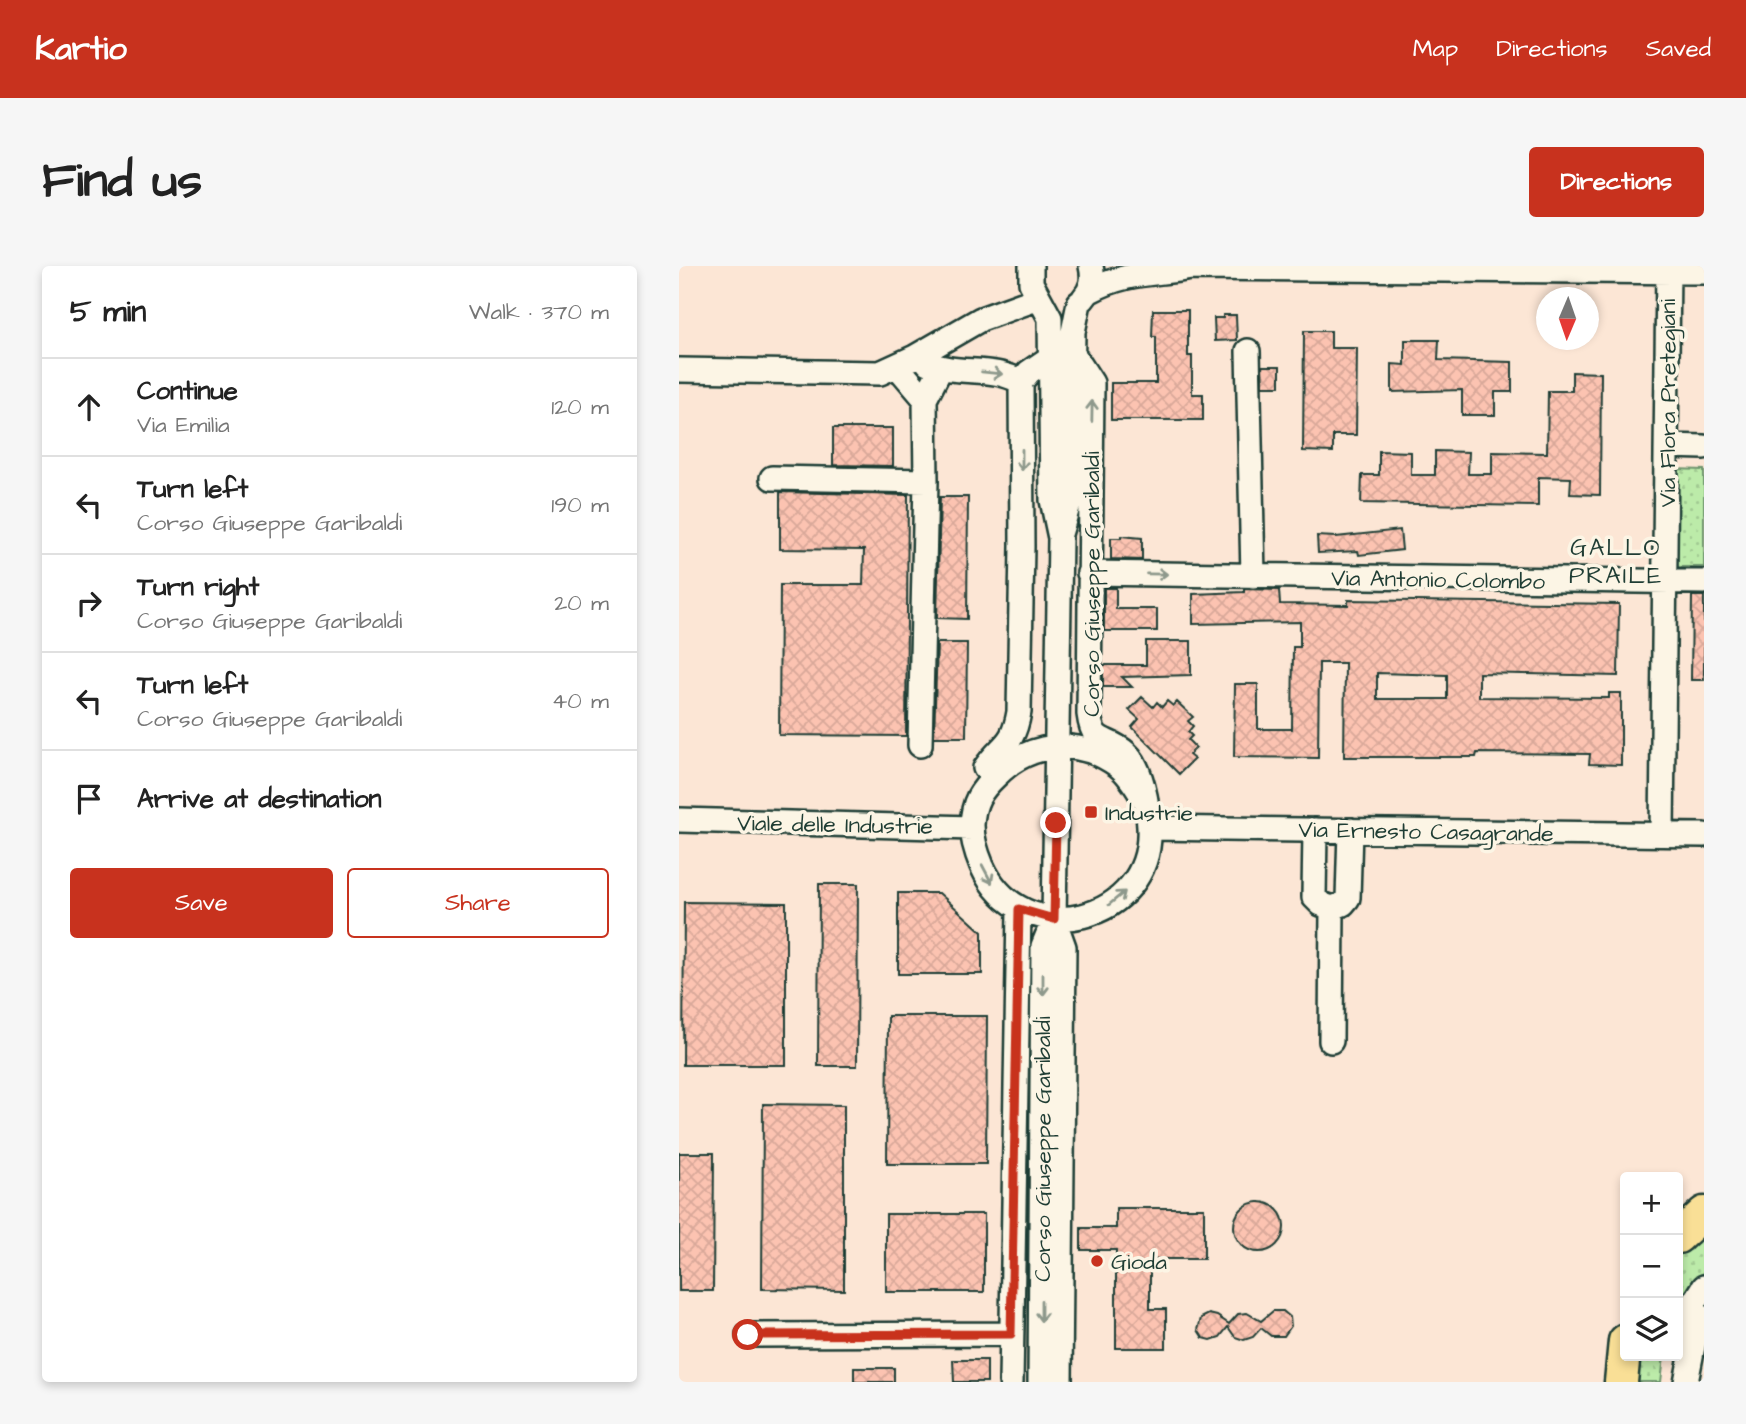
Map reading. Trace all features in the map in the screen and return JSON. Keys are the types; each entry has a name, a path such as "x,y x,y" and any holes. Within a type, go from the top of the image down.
{"highway":[{"path":"1680,1235 1704,1213"},
{"path":"1621,1382 1623,1361"}],"street":[{"name":"Corso Giuseppe Garibaldi","path":"1061,355 1093,279 1091,266"},
{"path":"679,370 880,373 981,319 1040,299 1060,308 1111,280 1133,274 1164,273 1184,267 1668,269 1704,272"},
{"name":"Via Flora Pretegiani","path":"1662,834 1668,269"},
{"name":"Corso Giuseppe Garibaldi","path":"1031,270 1031,283 1050,318 1061,355 1070,500 1060,537 1054,919 1063,947 1060,1382"},
{"path":"981,319 1031,270"},
{"path":"1248,351 1253,576"},
{"name":"Corso Giuseppe Garibaldi","path":"1021,382 1019,712 1016,730 982,773 974,804 972,828 977,855 988,880 1007,900 1019,909 1054,919 1082,917 1105,908 1124,894 1138,874 1147,852 1149,828 1143,782 1126,753 1091,730 1089,573 1092,383 1061,355"},
{"path":"906,361 941,368 1000,373 1021,382 1029,372 1061,355"},
{"path":"906,361 925,399 926,481 920,745"},
{"path":"925,399 941,368"},
{"path":"1667,446 1704,447"},
{"path":"772,478 926,481"},
{"name":"Via Antonio Colombo","path":"1089,573 1704,582"},
{"name":"Corso Giuseppe Garibaldi","path":"974,804 987,784 1011,761 1035,750 1058,746 1089,750 1117,765 1131,779 1143,798"},
{"name":"Viale delle Industrie","path":"685,822 972,828"},
{"name":"Via Ernesto Casagrande","path":"1149,828 1704,835"},
{"path":"1315,830 1314,897 1321,904 1332,908 1343,904 1348,898 1350,830"},
{"path":"1331,1041 1332,908"},
{"name":"Corso Giuseppe Garibaldi","path":"1011,1382 1019,909"},
{"name":"Corso Giuseppe Garibaldi","path":"1040,1382 1043,946 1054,919"},
{"path":"1683,1327 1689,1311 1704,1287"},
{"path":"1686,1382 1692,1350 1704,1318"},
{"path":"748,1335 1011,1334"},
{"path":"1671,1382 1674,1361"}],"green space":[{"path":"1673,469 1704,470 1704,567 1672,567"},
{"path":"1704,1222 1704,1271 1683,1305 1683,1298 1683,1244"},
{"path":"1631,1361 1663,1361 1661,1382 1629,1382"}],"building":[{"path":"1153,310 1188,310 1188,356 1192,356 1192,394 1203,394 1203,420 1111,420 1111,383 1156,383 1156,337 1152,337"},
{"path":"1223,315 1236,315 1237,340 1215,341 1214,318 1223,318"},
{"path":"1304,331 1331,331 1331,348 1357,348 1356,435 1333,435 1333,452 1303,451"},
{"path":"1405,340 1439,340 1438,360 1512,362 1512,392 1495,392 1495,415 1462,415 1462,390 1392,392 1392,364 1405,365"},
{"path":"1262,366 1280,366 1280,386 1263,386"},
{"path":"1572,372 1601,373 1600,495 1570,494 1571,478 1538,477 1538,506 1361,503 1362,475 1379,475 1379,451 1411,452 1411,475 1435,475 1435,451 1469,452 1468,474 1492,474 1492,452 1547,453 1548,391 1572,391"},
{"path":"833,428 893,428 893,466 833,465"},
{"path":"780,492 908,495 906,736 779,735 780,585 863,585 864,550 780,549"},
{"path":"940,497 968,497 967,619 937,618"},
{"path":"1400,530 1402,550 1359,555 1358,551 1318,553 1317,536 1336,537"},
{"path":"1111,538 1142,538 1142,560 1111,559"},
{"path":"1104,588 1116,588 1116,609 1157,609 1157,631 1104,631"},
{"path":"1244,589 1279,590 1280,604 1348,605 1348,600 1619,604 1618,676 1479,673 1479,697 1609,698 1609,693 1621,693 1621,765 1589,764 1590,754 1477,753 1476,757 1344,757 1345,663 1319,663 1318,758 1234,757 1235,684 1258,684 1258,729 1292,729 1293,647 1300,647 1300,622 1193,624 1193,594 1244,592","holes":["1377,673 1447,675 1447,699 1377,699"]},
{"path":"1692,596 1704,596 1704,680 1691,680"},
{"path":"1146,641 1191,641 1191,675 1122,677 1132,687 1103,687 1103,665 1146,665"},
{"path":"937,643 967,643 966,737 934,737"},
{"path":"1142,697 1153,707 1157,702 1162,707 1167,701 1173,706 1177,702 1193,717 1188,721 1193,726 1188,732 1192,736 1188,740 1196,748 1189,755 1194,759 1179,774 1132,727 1139,719 1129,710"},
{"path":"819,884 858,884 857,1066 818,1066"},
{"path":"898,893 939,893 982,932 982,974 898,974"},
{"path":"684,902 786,903 786,1065 683,1065"},
{"path":"888,1016 987,1016 986,1164 887,1164"},
{"path":"763,1104 844,1105 844,1290 762,1289"},
{"path":"679,1153 714,1153 713,1291 679,1291"},
{"path":"1259,1202 1276,1210 1284,1227 1276,1244 1259,1252 1242,1244 1234,1227 1242,1210"},
{"path":"1116,1208 1204,1208 1204,1259 1150,1259 1150,1309 1166,1309 1166,1348 1116,1348 1116,1250 1081,1250 1081,1228 1116,1228"},
{"path":"886,1214 984,1214 984,1292 886,1292"},
{"path":"1273,1311 1283,1311 1290,1317 1291,1326 1284,1336 1271,1336 1261,1328 1253,1337 1244,1340 1235,1337 1228,1327 1220,1337 1211,1340 1203,1338 1198,1330 1201,1318 1209,1314 1229,1324 1238,1314 1247,1313 1261,1321"},
{"path":"953,1360 987,1360 987,1382 954,1382"},
{"path":"854,1368 894,1368 894,1382 854,1382"}],"place":[{"name":"Industrie","path":"1091,812"},
{"name":"Gioda","path":"1097,1261"}],"district":[{"name":"GALLO PRAILE","path":"1616,561"}],"route":[{"path":"748,1335 1011,1334 1019,909 1054,919 1056,823"}]}
